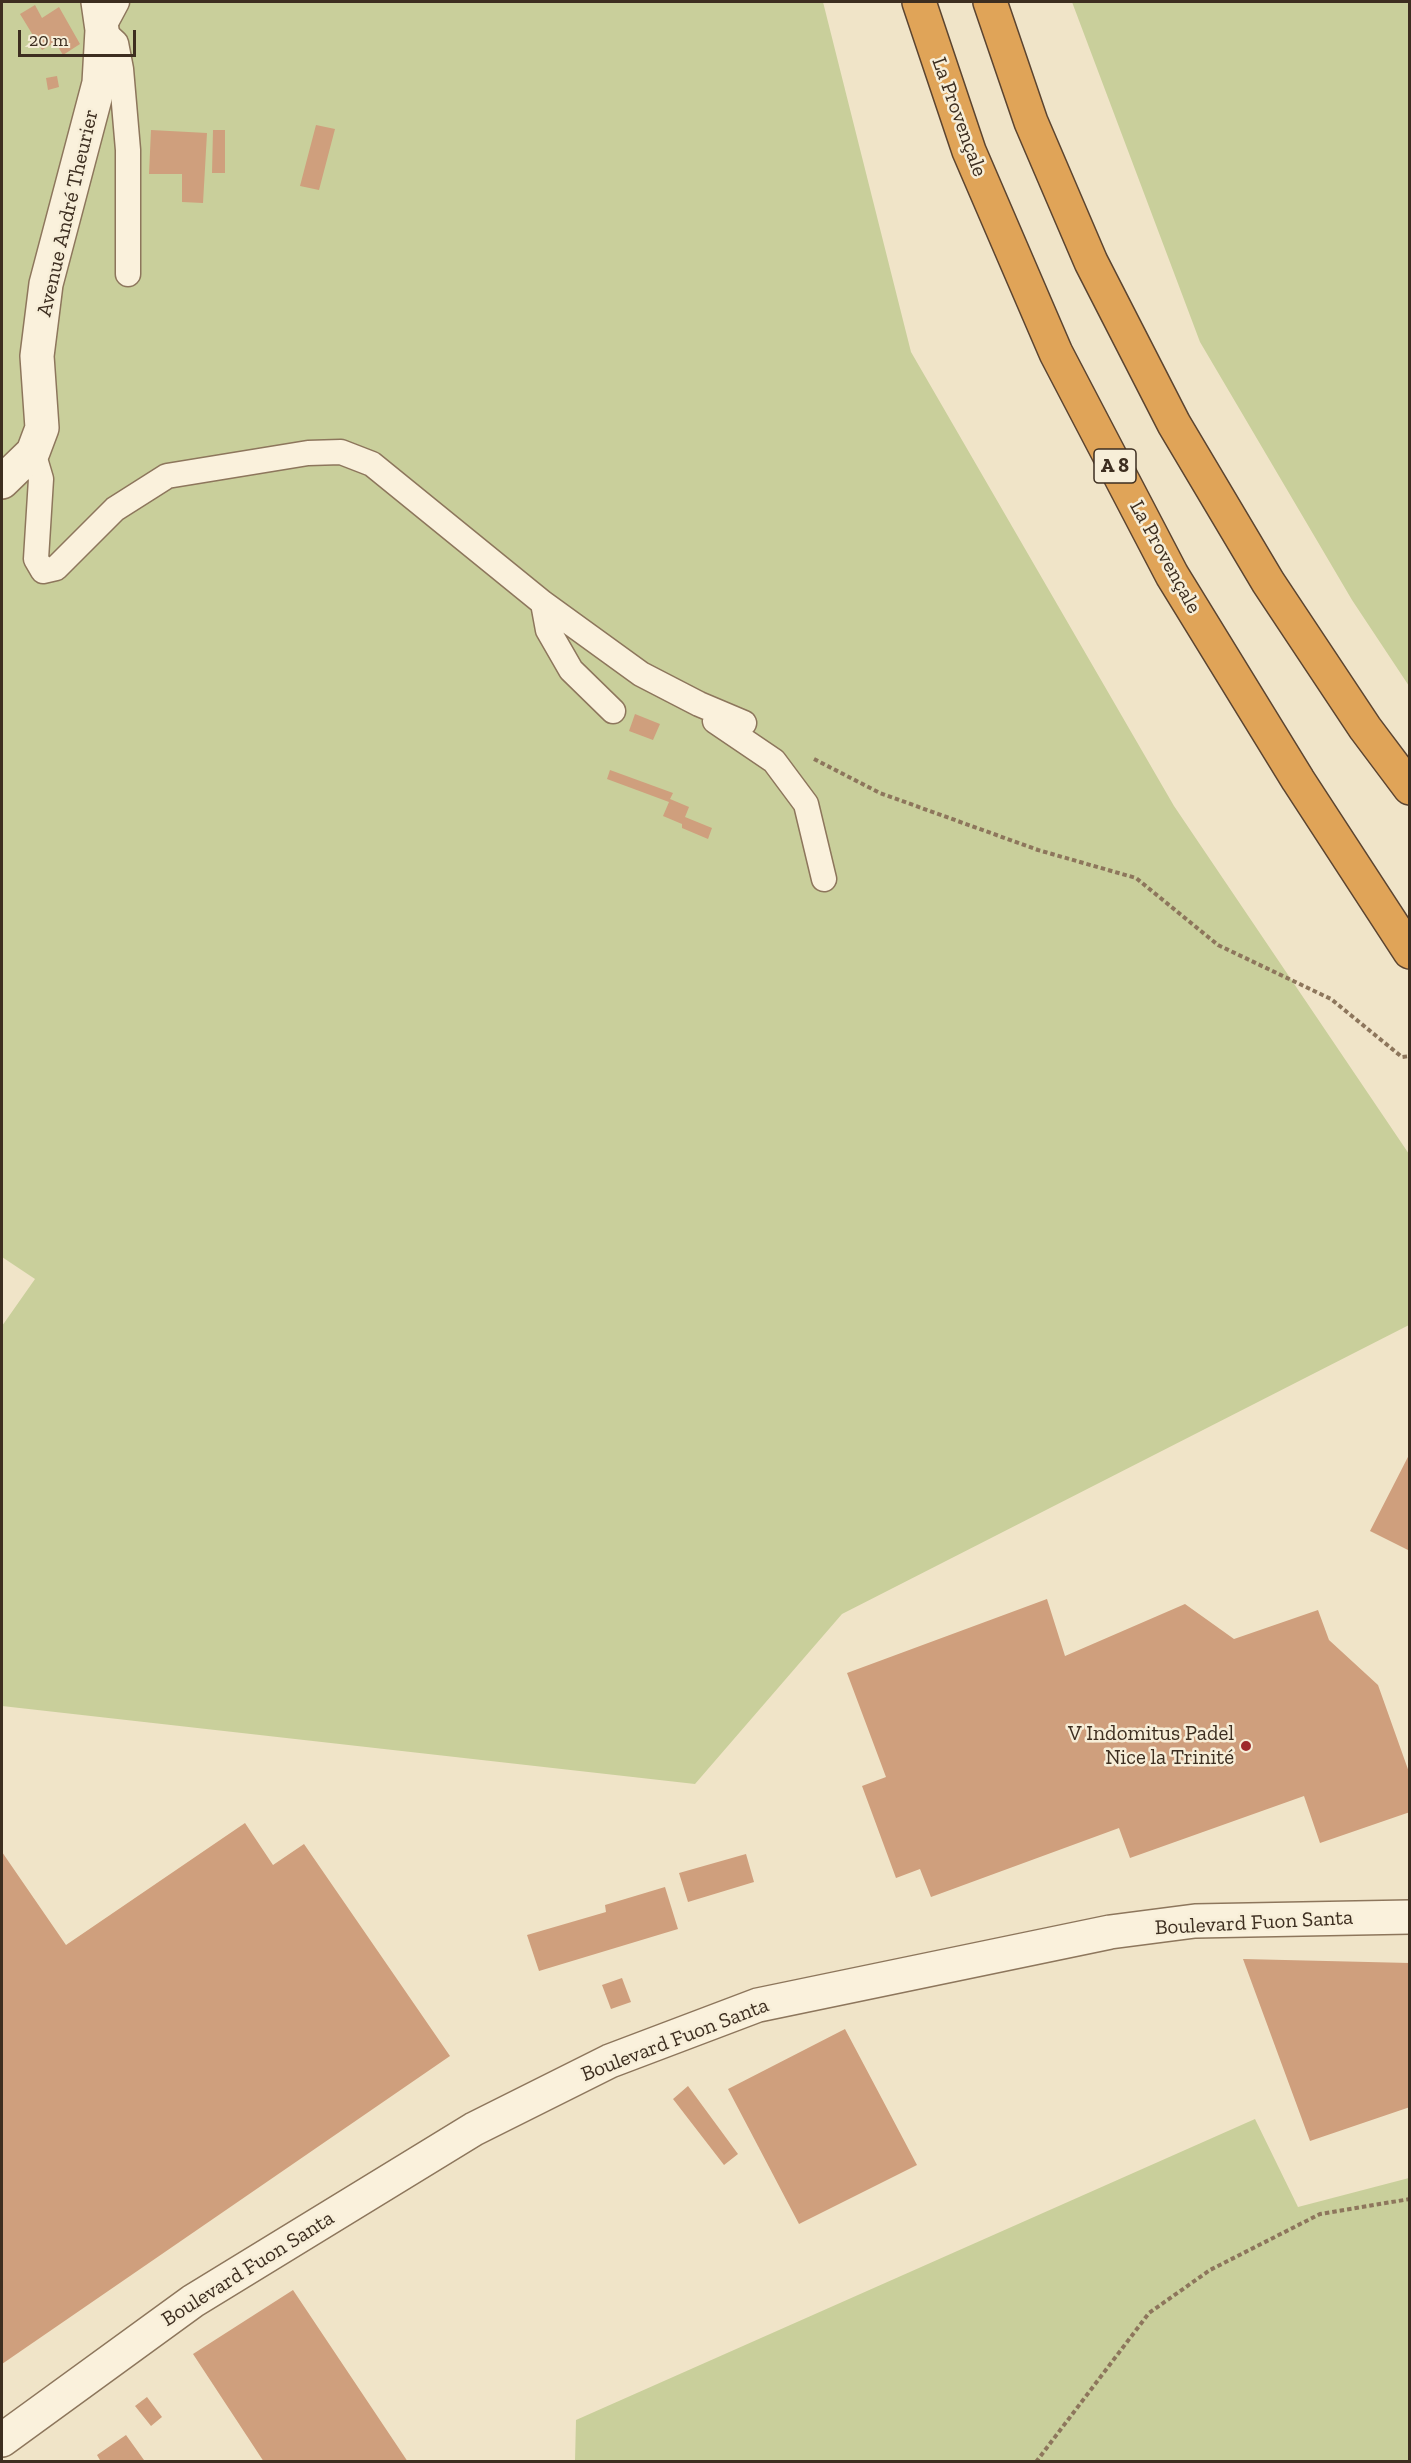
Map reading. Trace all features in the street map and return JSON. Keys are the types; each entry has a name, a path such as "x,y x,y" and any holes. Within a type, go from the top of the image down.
{"highway":[{"name":"La Provençale","path":"919,2 969,151 1056,353 1172,575 1410,952"},
{"path":"990,2 1031,122 1087,252 1174,424 1268,582 1365,728 1410,788"}],"street":[{"name":"Avenue André Theurier","path":"2,482 33,452 42,428 37,356 46,284 99,83 100,16"},
{"name":"Boulevard Fuon Santa","path":"2,2440 193,2301 474,2129 610,2061 747,2009 1110,1932 1195,1921 1410,1917"}],"lane":[{"path":"117,2 100,16 116,43 121,69 128,150 128,274"},
{"path":"33,452 41,479 36,559 44,571 56,568 115,509 166,476 308,453 341,452 372,464 543,603 640,674 699,704 744,723"},
{"path":"543,603 548,630 571,670 613,711"},
{"path":"699,704 718,724 774,761 806,804 824,879"}],"path":[{"path":"807,755 891,797 1038,850 1136,878 1218,945 1330,999 1402,1057 1410,1056"},
{"path":"1036,2462 1149,2313 1202,2276 1320,2214 1410,2199"}],"green space":[{"path":"2,2 823,2 911,352 1174,806 1409,1154 1409,1325 842,1614 695,1784 2,1706 2,1326 35,1279 2,1257"},
{"path":"1072,2 1409,2 1409,686 1352,600 1200,342"},
{"path":"1255,2119 1298,2207 1409,2178 1409,2461 575,2461 576,2420"}],"building":[{"path":"35,5 42,18 59,7 80,44 63,55 55,42 42,50 20,14"},
{"path":"57,76 59,87 48,90 46,78"},
{"path":"316,125 335,129 319,190 300,186"},
{"path":"151,130 207,133 203,203 182,202 182,174 149,174"},
{"path":"213,130 225,130 225,173 212,173"},
{"path":"635,714 660,724 653,740 629,731"},
{"path":"610,770 673,793 670,799 689,807 685,817 712,828 708,839 682,828 682,824 663,816 669,802 607,779"},
{"path":"1410,1453 1410,1551 1370,1531"},
{"path":"1047,1599 1065,1656 1185,1604 1234,1639 1318,1610 1329,1640 1378,1685 1410,1775 1410,1812 1320,1843 1304,1796 1130,1858 1119,1828 931,1897 920,1869 896,1878 862,1786 886,1777 847,1673"},
{"path":"245,1823 273,1865 304,1844 450,2056 2,2364 2,1852 66,1945"},
{"path":"746,1854 754,1882 688,1902 679,1873"},
{"path":"665,1887 678,1929 539,1971 527,1935 606,1912 605,1905"},
{"path":"1243,1959 1410,1963 1410,2107 1310,2141"},
{"path":"622,1978 631,2002 611,2009 602,1985"},
{"path":"845,2029 917,2165 799,2224 728,2089"},
{"path":"688,2086 738,2154 724,2165 673,2099"},
{"path":"293,2290 408,2462 264,2462 193,2354"},
{"path":"147,2397 162,2417 151,2426 135,2406"},
{"path":"126,2435 144,2460 141,2462 101,2462 97,2455"}],"place":[{"name":"V Indomitus Padel Nice la Trinité","path":"1246,1746"}]}
